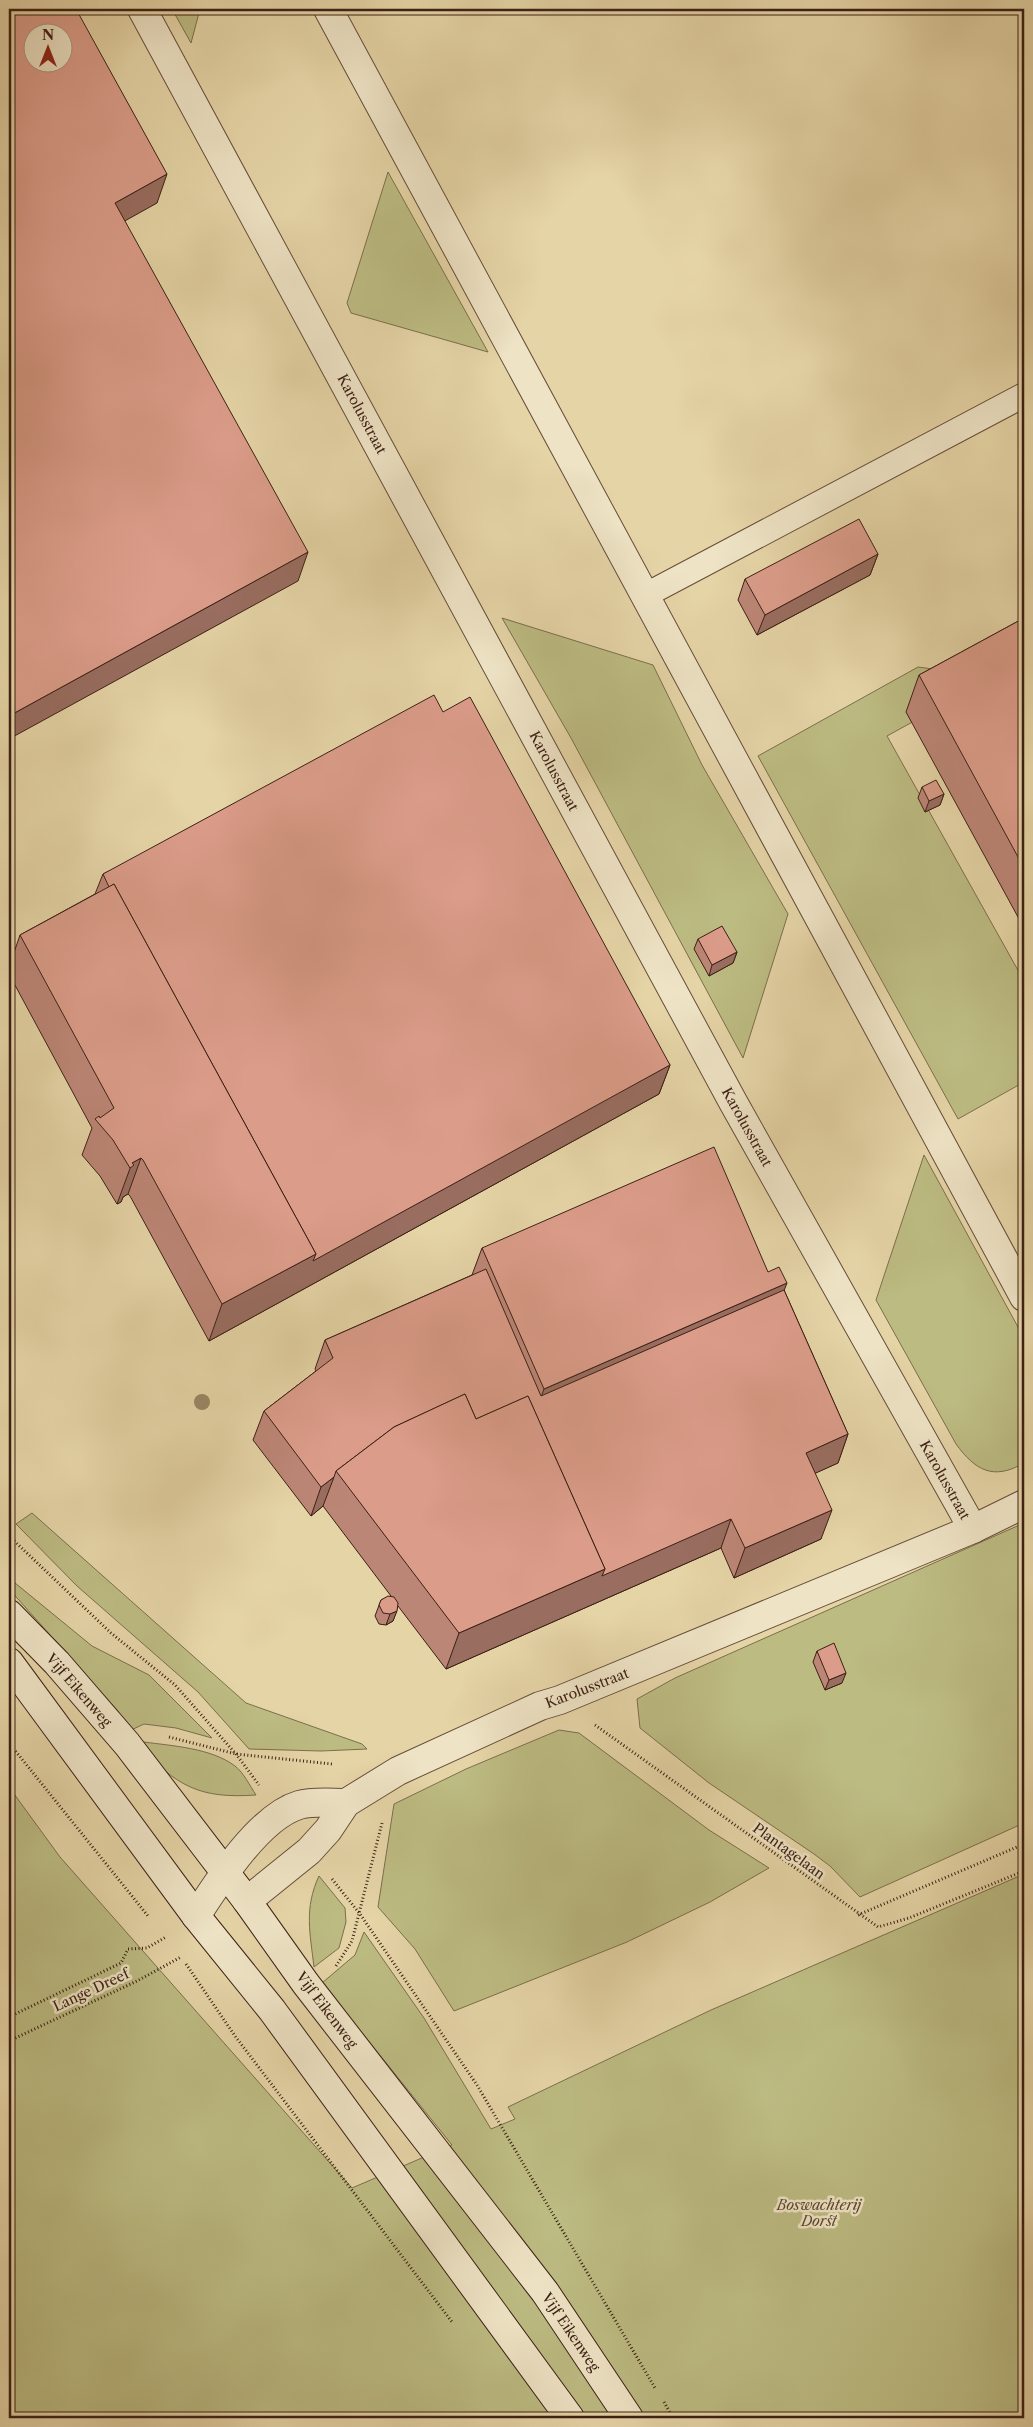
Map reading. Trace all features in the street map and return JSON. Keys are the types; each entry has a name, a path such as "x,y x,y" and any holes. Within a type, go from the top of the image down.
{"street":[{"name":"Karolusstraat","path":"142,9 723,1084 972,1529"},
{"path":"328,9 1024,1297"},
{"name":"Karolusstraat","path":"246,1901 309,1851 328,1830 346,1803 398,1771 540,1706 560,1700 972,1529 1024,1504"},
{"name":"Vijf Eikenweg","path":"9,1614 57,1663 127,1744 246,1901 306,1984 545,2292 629,2418"},
{"path":"9,1662 196,1916 272,2010 570,2418"},
{"path":"196,1916 224,1872 249,1842 281,1814 300,1804 346,1803"}],"lane":[{"path":"644,596 1024,395"}],"path":[{"path":"9,1536 111,1633 175,1685 236,1754 341,1765"},
{"name":"Plantagelaan","path":"560,1700 858,1915 878,1927 909,1918 1024,1871"},
{"path":"9,1743 153,1922"},
{"path":"398,1771 383,1818 360,1914 477,2085 658,2392"},
{"path":"858,1915 1024,1844"},
{"path":"159,1930 170,1944"},
{"path":"9,2017 122,1963 128,1949 147,1948 165,1938"},
{"path":"176,1951 235,2036 455,2326"},
{"name":"Lange Dreef","path":"9,2041 138,1981 181,1957"},
{"path":"663,2401 673,2418"}],"green space":[{"path":"172,9 200,9 191,43"},
{"path":"388,172 488,352 351,313 347,303"},
{"path":"502,618 653,665 702,765 788,914 743,1058 571,738"},
{"path":"918,667 933,669 947,703 887,736 1024,981 1024,1082 958,1119 758,756"},
{"path":"924,1155 1024,1338 1024,1463 1003,1471 994,1472 978,1466 956,1444 876,1300"},
{"path":"32,1513 246,1703 362,1744 367,1749 321,1751 249,1749 198,1692 77,1586 16,1524"},
{"path":"1024,1523 1024,1823 860,1897 830,1866 709,1783 640,1728 637,1699 675,1678"},
{"path":"9,1578 92,1646 149,1675 212,1738 176,1728 144,1724 127,1732 118,1711 9,1589"},
{"path":"559,1730 579,1733 709,1830 769,1868 710,1902 627,1942 454,2011 415,1949 378,1907 394,1804 466,1769"},
{"path":"144,1742 191,1749 215,1755 235,1766 247,1780 256,1795 219,1795 190,1787 165,1771 153,1760 139,1746"},
{"name":"Boswachterij Dorst","path":"9,1787 60,1857 352,2188 452,2145 322,1983 355,1955 364,1932 424,2018 491,2129 515,2119 508,2107 711,2010 1024,1874 1024,2418 9,2418"},
{"path":"319,1876 345,1908 346,1922 339,1948 314,1967 309,1921 311,1899"}],"building":[{"path":"9,9 76,9 167,174 115,203 308,552 9,716"},
{"path":"859,519 878,554 765,615 745,579"},
{"path":"1024,618 1024,868 919,675"},
{"path":"434,695 443,712 470,697 670,1065 313,1261 316,1254 114,884 109,887 103,874"},
{"path":"936,780 944,794 929,801 922,787"},
{"path":"114,884 316,1254 222,1304 143,1160 141,1158 132,1163 134,1165 130,1168 113,1140 95,1119 99,1116 100,1118 114,1108 20,935"},
{"path":"722,926 737,952 712,965 698,939"},
{"path":"714,1147 768,1272 779,1267 787,1283 544,1389 482,1248"},
{"path":"486,1269 541,1396 784,1290 848,1434 806,1453 832,1510 745,1548 731,1519 602,1576 605,1569 528,1396 476,1419 465,1394 394,1427 336,1471 334,1477 321,1487 264,1411 333,1358 325,1340"},
{"path":"465,1394 476,1419 528,1396 605,1569 459,1633 336,1471 394,1427"},
{"path":"388,1596 394,1597 398,1603 397,1611 390,1614 383,1613 379,1605 381,1600"},
{"path":"834,1643 846,1673 829,1680 817,1651"}]}
